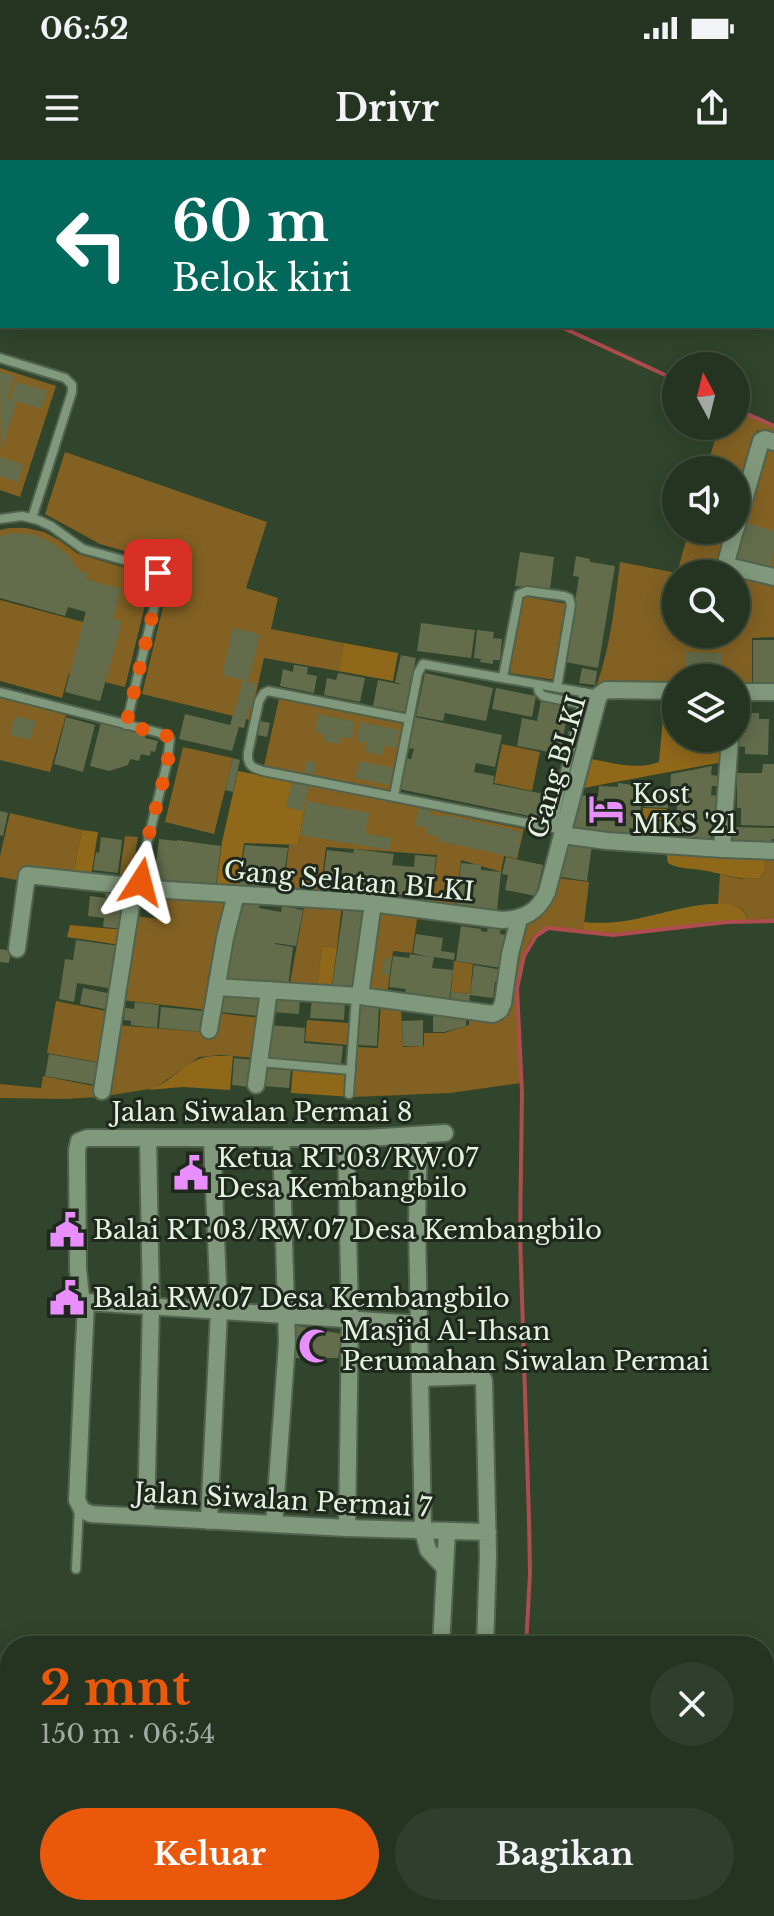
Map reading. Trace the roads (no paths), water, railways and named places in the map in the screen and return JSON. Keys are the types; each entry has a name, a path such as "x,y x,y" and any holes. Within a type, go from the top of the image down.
{"street":[{"path":"750,479 760,443 765,439 774,442"},
{"path":"732,544 728,566 774,577"},
{"name":"Gang BLKI","path":"521,918 532,912 544,898 552,878 559,831 592,694 606,690 662,691"},
{"path":"750,692 774,692"},
{"path":"722,849 729,752"},
{"path":"559,831 619,842 774,851"},
{"name":"Gang Selatan BLKI","path":"17,949 27,875 137,887 373,903 502,920 521,918"},
{"path":"102,1091 137,887"},
{"path":"209,1030 236,894"},
{"path":"358,996 373,903"},
{"path":"217,987 358,996 488,1014 497,1012 503,1003 510,954 521,918"},
{"path":"256,1085 269,990"},
{"name":"Jalan Siwalan Permai 8","path":"86,1302 81,1297 78,1269 79,1141 87,1138 346,1138 445,1133"},
{"path":"419,1135 417,1225 423,1531 428,1550 445,1568"},
{"path":"146,1517 151,1306 148,1138"},
{"path":"209,1521 219,1311 212,1138"},
{"path":"274,1524 287,1315 281,1138"},
{"path":"346,1138 350,1319 347,1528"},
{"path":"79,1507 76,1494 86,1302 419,1324"},
{"path":"420,1378 481,1376 484,1381 488,1532 485,1636"},
{"name":"Jalan Siwalan Permai 7","path":"79,1507 91,1514 488,1532"},
{"path":"442,1636 447,1531"}],"lane":[{"path":"0,358 65,378 72,385 32,518"},
{"path":"0,519 15,516 32,518 51,526 83,549 149,567 158,573 160,583 126,725"},
{"path":"503,677 519,594 527,591 564,596 569,598 571,605 557,687"},
{"path":"394,796 418,673 423,664 592,694"},
{"path":"537,684 543,696 581,704"},
{"path":"409,719 268,691 259,701 248,753 249,765 559,831 581,704 592,694"},
{"path":"0,692 166,735 171,741 137,887"},
{"path":"349,1094 358,996"},
{"path":"259,1061 351,1070"},
{"path":"76,1569 79,1507"}],"waterway":[{"path":"563,328 662,374"},
{"path":"750,415 774,426"},
{"path":"527,1636 530,1573 520,1235 522,1093 517,988 524,956 536,936 548,928 613,935 727,922 774,921"}],"place":[{"name":"Kost MKS '21","path":"606,809"},
{"name":"Ketua RT.03/RW.07 Desa Kembangbilo","path":"191,1173"},
{"name":"Balai RT.03/RW.07 Desa Kembangbilo","path":"67,1230"},
{"name":"Balai RW.07 Desa Kembangbilo","path":"67,1298"},
{"name":"Masjid Al-Ihsan Perumahan Siwalan Permai","path":"316,1346"}]}
